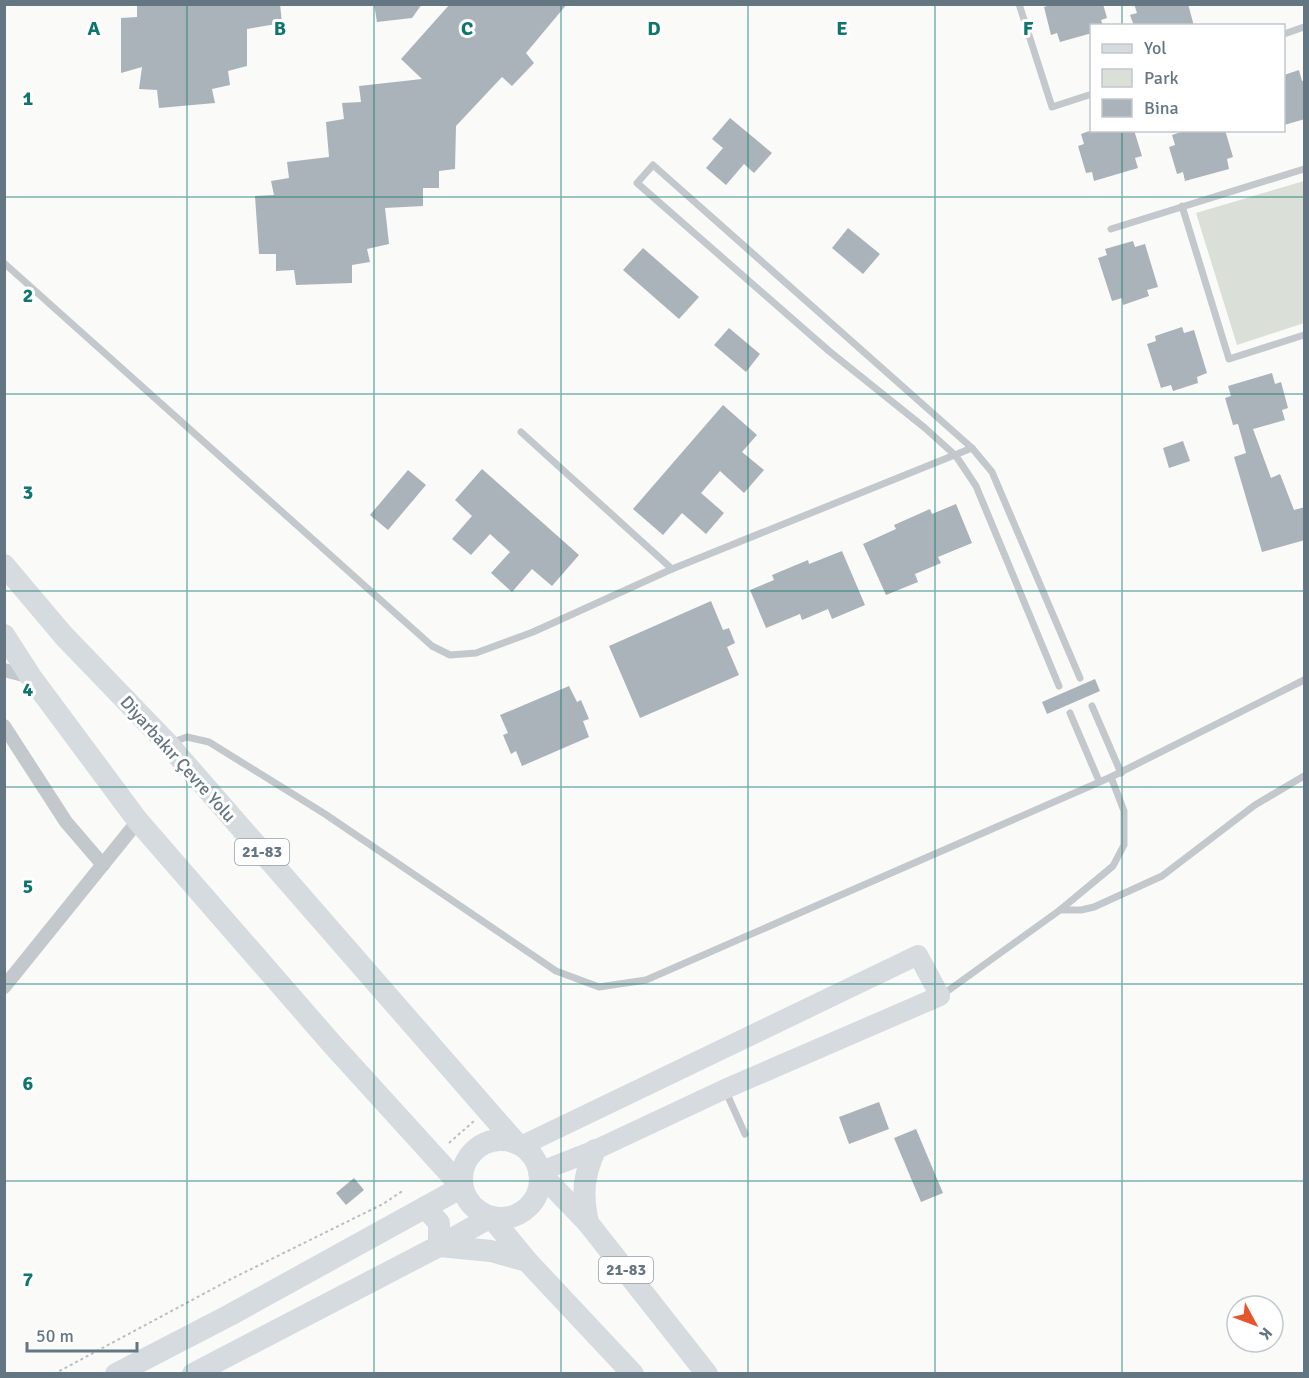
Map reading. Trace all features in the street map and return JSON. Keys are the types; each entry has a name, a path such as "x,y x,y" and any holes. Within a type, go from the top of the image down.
{"main road":[{"name":"Diyarbakır Çevre Yolu","path":"4,565 64,636 168,744 519,1144"},
{"path":"4,635 31,676 138,821 332,1044 462,1187 472,1206 491,1217 513,1216 523,1211 537,1194 539,1172 530,1152 519,1144 495,1140 476,1149 464,1166 462,1187"},
{"path":"519,1144 918,955 940,996 725,1089 595,1150 539,1172"},
{"path":"588,1222 583,1199 585,1180 595,1150"},
{"name":"21-83","path":"539,1172 588,1222 707,1374"},
{"path":"116,1374 230,1315 462,1187"},
{"path":"426,1207 439,1223 439,1246"},
{"path":"193,1374 491,1217"},
{"path":"491,1217 527,1261 633,1374"},
{"path":"439,1246 492,1251 527,1261"}],"street":[{"path":"4,670 31,676"},
{"path":"4,726 66,822 102,865"},
{"path":"4,987 138,821"}],"lane":[{"path":"1019,4 1052,107 1090,95"},
{"path":"1285,34 1305,27"},
{"path":"1059,686 976,486 956,456 925,428 829,351 637,183 653,165 972,448 992,472 1080,678"},
{"path":"1111,229 1305,169"},
{"path":"1182,206 1229,359 1305,335"},
{"path":"4,262 432,646 450,655 476,653 533,632 672,569 972,448"},
{"path":"521,432 672,569"},
{"path":"168,744 187,737 209,742 325,814 556,970 599,987 646,980 1121,773 1305,680"},
{"path":"1092,706 1121,773"},
{"path":"1070,713 1099,781"},
{"path":"1060,910 1081,910 1094,907 1162,876 1255,805 1305,776"},
{"path":"940,996 1060,910 1113,866 1124,845 1124,812 1111,777"},
{"path":"725,1089 745,1134"}],"path":[{"path":"442,1149 479,1116"},
{"path":"54,1374 233,1278 383,1204 404,1190"}],"green space":[{"path":"1304,181 1304,323 1237,345 1196,213"}],"building":[{"path":"137,4 280,4 282,23 247,29 247,66 228,71 230,85 212,89 215,103 159,108 157,90 139,89 142,67 121,73 121,18 137,17"},
{"path":"374,4 422,4 412,18 377,22"},
{"path":"450,4 567,4 526,53 534,63 512,86 502,77 456,126 455,169 439,171 439,188 423,188 423,206 385,208 389,244 367,249 370,262 352,265 352,283 296,285 294,270 276,271 276,254 259,254 255,196 274,195 271,181 289,178 287,162 329,157 326,122 344,119 342,103 361,102 359,86 422,79 401,59"},
{"path":"1054,4 1103,4 1107,18 1101,20 1102,24 1090,24 1090,34 1060,42 1057,33 1051,35 1044,7"},
{"path":"1134,4 1188,4 1193,24 1133,24 1130,15 1137,13"},
{"path":"1299,70 1302,81 1305,80 1305,119 1285,125 1285,75"},
{"path":"730,118 772,153 754,173 744,164 726,185 706,168 723,148 712,139"},
{"path":"1090,131 1135,132 1142,156 1135,158 1138,168 1094,181 1092,172 1086,173 1078,146 1084,144 1081,134"},
{"path":"1181,132 1226,132 1233,157 1227,159 1229,169 1185,181 1183,172 1177,174 1169,147 1175,145 1172,135"},
{"path":"848,228 880,254 863,274 832,248"},
{"path":"1133,241 1135,247 1145,244 1158,287 1147,290 1149,296 1123,305 1122,298 1112,301 1098,258 1107,255 1105,249"},
{"path":"643,248 699,297 679,319 623,270"},
{"path":"1182,327 1184,333 1194,330 1207,373 1197,377 1198,383 1173,391 1171,385 1161,388 1147,344 1156,341 1155,336"},
{"path":"729,328 760,354 746,372 714,345"},
{"path":"1272,373 1275,384 1281,382 1288,408 1282,410 1285,420 1253,429 1271,478 1280,474 1294,510 1305,507 1305,540 1262,552 1234,457 1246,453 1238,424 1233,425 1225,398 1231,396 1228,386"},
{"path":"723,405 757,435 742,452 764,470 744,493 720,471 701,493 724,513 706,534 682,513 663,535 633,509"},
{"path":"1183,441 1190,461 1169,468 1163,448"},
{"path":"482,469 579,555 552,586 532,569 512,592 491,573 510,552 490,534 471,555 452,539 472,516 455,500"},
{"path":"408,470 426,485 388,530 370,515"},
{"path":"956,504 972,543 938,557 941,563 915,574 918,582 886,595 863,544 896,529 894,525 930,509 932,514"},
{"path":"842,551 865,605 832,619 828,609 802,620 800,614 766,628 750,590 774,580 772,575 808,560 809,564"},
{"path":"711,601 723,630 729,628 735,643 727,647 739,675 640,718 609,646"},
{"path":"1095,679 1100,691 1047,714 1042,702"},
{"path":"569,686 577,702 581,700 589,719 583,721 589,737 522,766 516,751 511,754 503,735 508,733 500,715"},
{"path":"879,1102 889,1129 849,1144 839,1117"},
{"path":"916,1129 943,1193 921,1202 894,1138"},
{"path":"354,1178 364,1190 346,1205 336,1193"}]}
